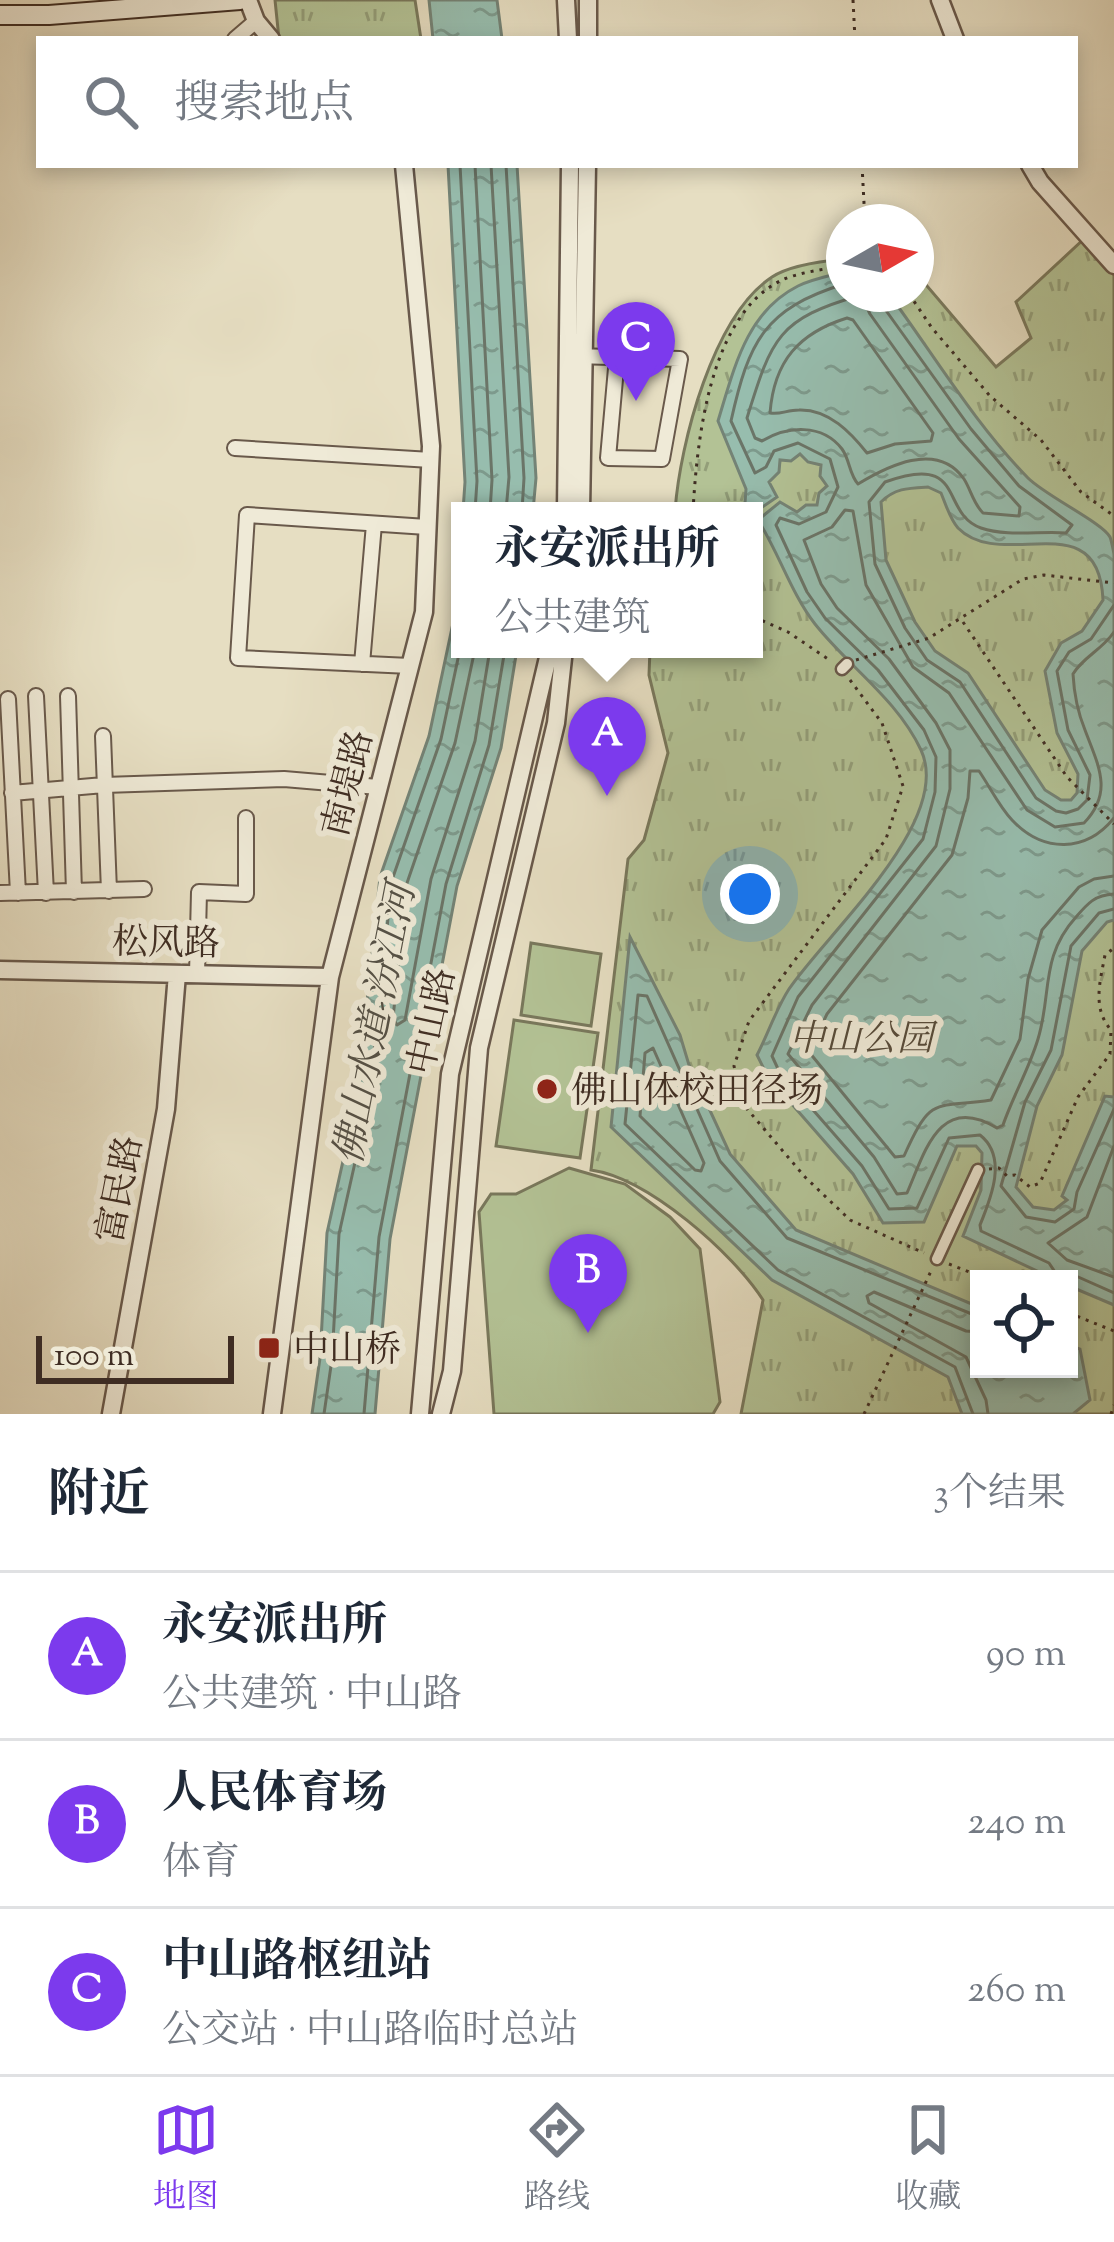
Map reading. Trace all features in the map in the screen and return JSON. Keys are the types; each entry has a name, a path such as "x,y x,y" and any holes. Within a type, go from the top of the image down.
{"main road":[{"path":"0,15 244,0"}],"street":[{"path":"244,0 268,36"},
{"path":"566,0 568,36"},
{"path":"588,0 588,36"},
{"path":"940,0 955,36"},
{"path":"238,36 256,21"},
{"name":"南堤路","path":"272,1414 330,977 424,612 430,460 404,168"},
{"path":"570,168 581,502"},
{"path":"567,502 586,168"},
{"path":"1032,168 1114,265"},
{"path":"577,356 617,357 680,359 662,459 608,458 617,357"},
{"path":"235,448 430,460"},
{"path":"410,666 238,658 247,515 428,527"},
{"path":"362,664 374,524"},
{"name":"中山路","path":"420,1414 450,1074 548,658"},
{"name":"中山路","path":"441,1414 452,1371 479,1048 556,723 564,658"},
{"path":"68,695 74,892"},
{"path":"36,696 46,892"},
{"path":"8,699 18,893"},
{"path":"103,736 109,891"},
{"path":"12,793 284,779 378,787"},
{"path":"197,974 199,892 246,894 246,818"},
{"path":"0,893 144,890"},
{"name":"松风路","path":"0,970 330,977"},
{"name":"富民路","path":"111,1414 166,1109 177,974"},
{"path":"937,1259 978,1170"}],"path":[{"path":"853,0 855,36"},
{"path":"862,168 864,204"},
{"path":"694,502 705,392 745,308 780,280 826,269"},
{"path":"921,312 990,396 1041,440 1081,492 1114,516"},
{"path":"844,666 928,638 1023,578 1044,575 1114,583"},
{"path":"962,620 1067,777 1114,824"},
{"path":"763,621 844,666 882,723 903,786 886,839 749,1021 734,1066 742,1103 850,1220 970,1272"},
{"path":"978,1170 999,1168 1030,1186 1040,1183 1078,1096 1110,1054 1111,1030 1100,1017 1099,989 1105,955 1114,948"},
{"path":"865,1414 937,1259"},
{"path":"1078,1317 1114,1331"},
{"path":"1111,1414 1114,1405"}],"green space":[{"path":"275,0 415,0 421,36 279,36"},
{"name":"中山公园","path":"1085,238 1114,275 1114,1414 741,1414 763,1300 731,1261 687,1220 638,1187 591,1170 628,859 644,840 668,753 649,675 650,658 763,658 763,502 676,502 692,417 717,350 751,295 788,269 817,262 826,261 826,312 934,312 934,294 996,367 1031,338 1016,302"},
{"path":"531,943 601,954 591,1026 521,1015"},
{"name":"佛山体校田径场","path":"514,1020 598,1033 580,1158 496,1146"},
{"path":"569,1168 625,1184 670,1217 700,1249 720,1402 713,1414 494,1414 479,1212 491,1194 516,1194"}],"water":[{"path":"429,0 497,0 502,36 433,36"},
{"path":"448,168 517,168 534,502 464,502"},
{"path":"826,277 826,312 902,312 973,412 1028,478 1097,524 1111,540 1114,920 1082,951 1062,1055 1037,1106 1016,1187 1033,1207 1054,1210 1067,1200 1062,1196 1105,1096 1114,1097 1114,1305 1078,1290 1078,1270 1035,1270 963,1236 981,1190 982,1153 976,1146 957,1146 924,1222 883,1223 853,1174 768,1077 757,1055 789,989 903,842 920,810 926,778 921,750 911,732 815,624 763,529 763,516 780,502 797,512 806,505 817,505 819,493 827,486 820,476 821,465 800,454 791,461 780,460 779,472 769,482 777,497 763,507 763,502 745,502 746,489 718,421 754,326 780,297","holes":["928,487 941,493 955,524 977,540 1067,546 1085,553 1097,570 1103,600 1082,631 1061,643 1045,671 1057,733 1078,774 1077,793 1071,800 1045,790 968,673 935,651 915,622 886,560 881,502 892,494"]},
{"name":"佛山水道-汾江河","path":"451,633 451,658 516,658 501,748 457,886 390,1239 375,1414 312,1414 327,1233 357,1098 380,877 429,736"},
{"path":"630,937 680,1035 730,1154 796,1230 970,1303 970,1378 1078,1378 1078,1348 1090,1400 1073,1414 962,1414 948,1377 772,1280 611,1127"}],"place":[{"name":"中山路枢纽站","path":"636,401"},
{"name":"永安派出所","path":"607,796"},
{"name":"佛山体校田径场","path":"547,1089"},
{"name":"人民体育场","path":"588,1333"},
{"name":"中山桥","path":"269,1348"}]}
